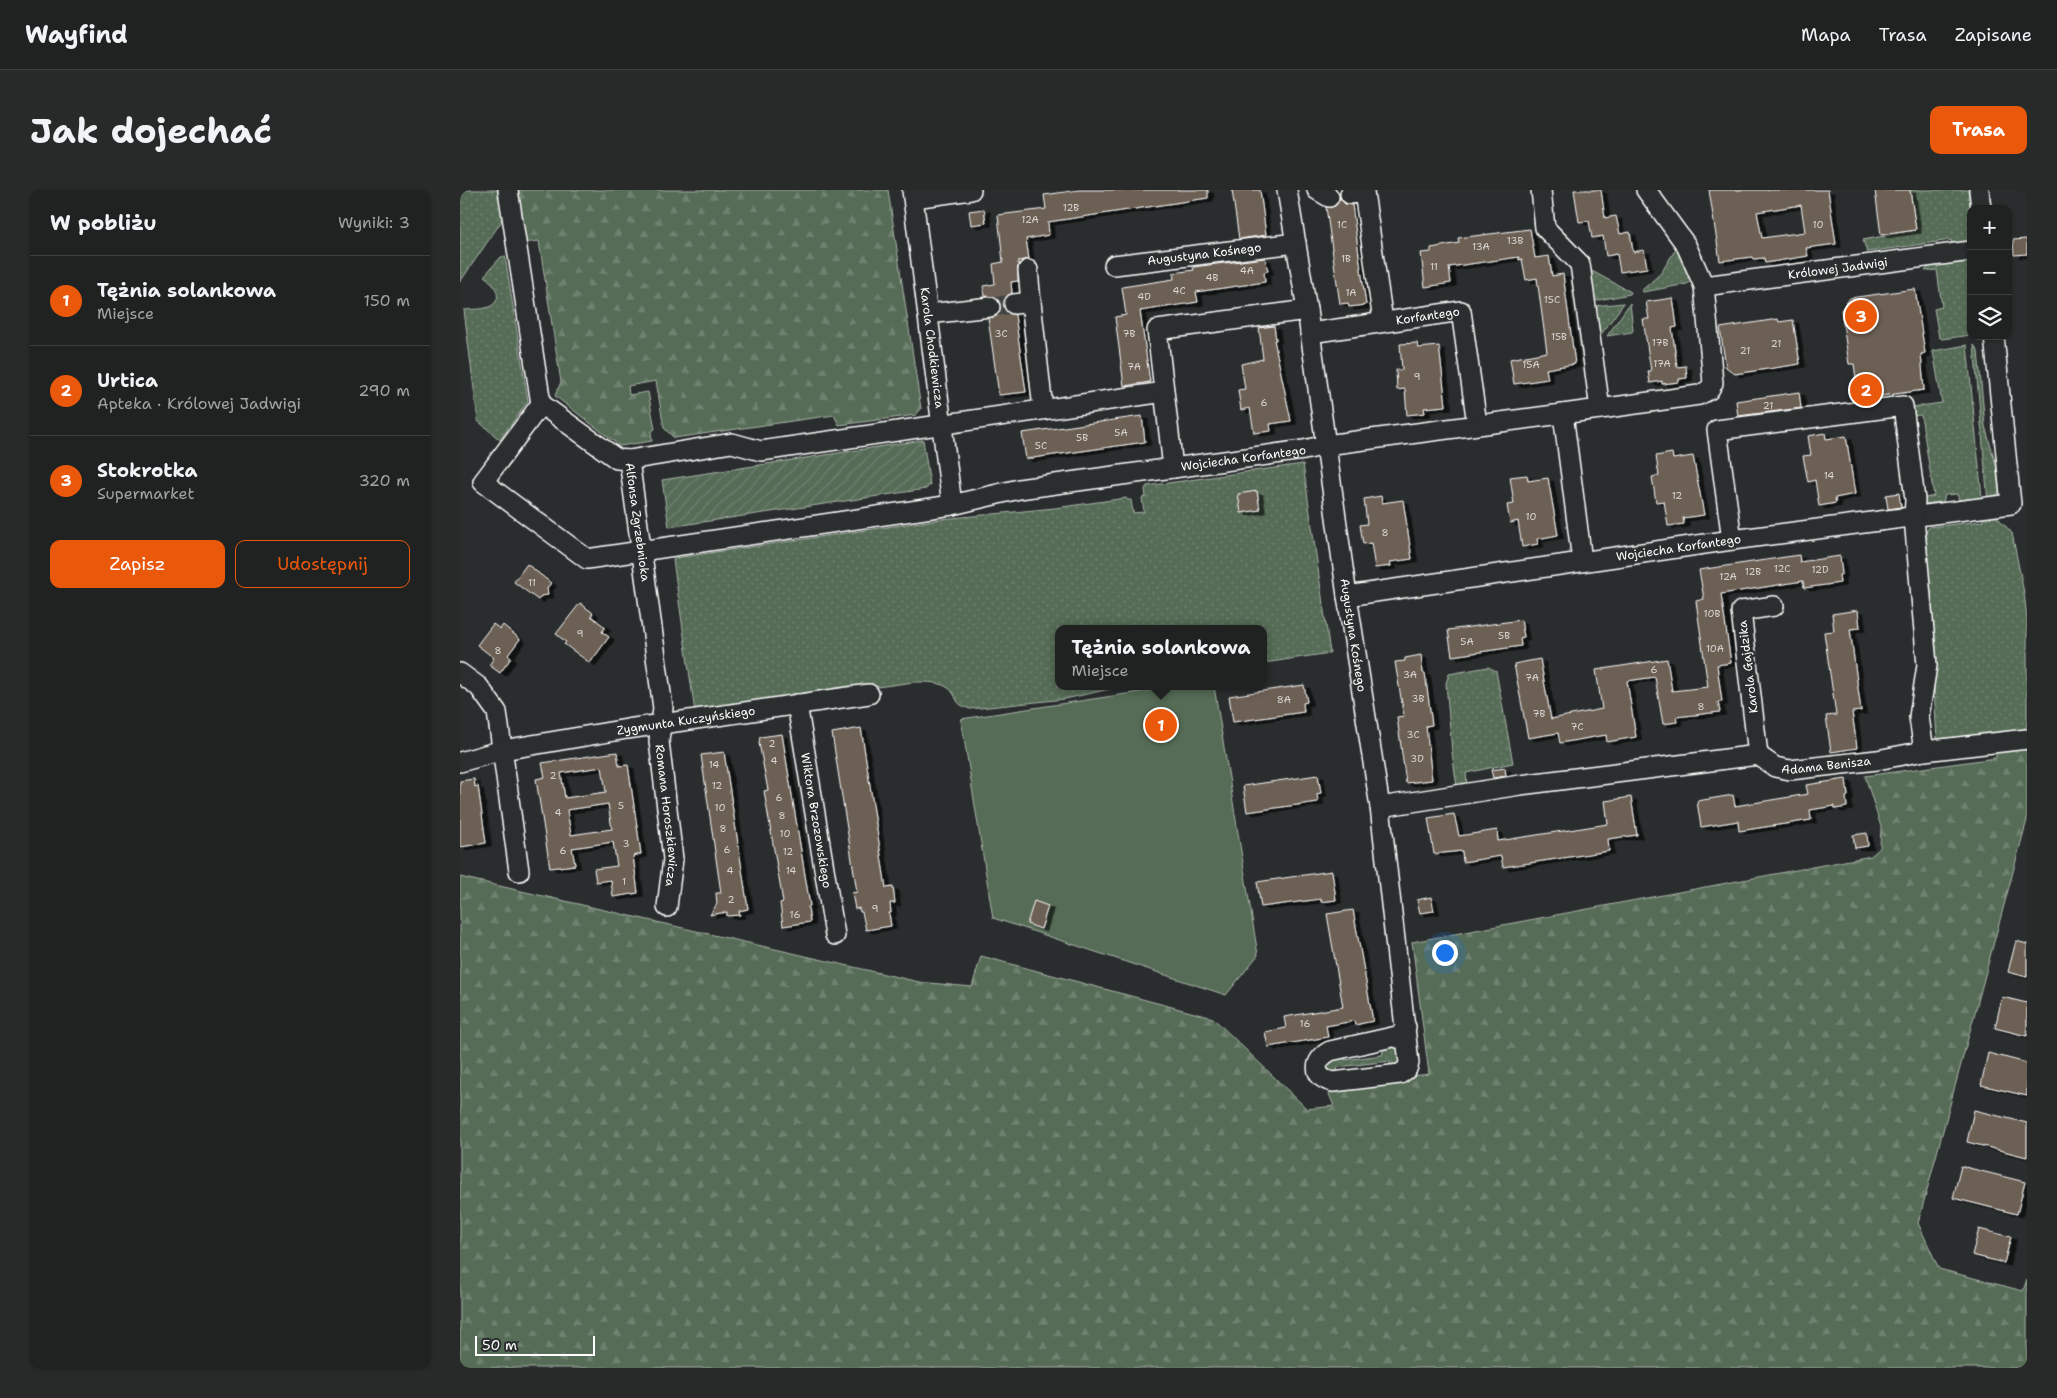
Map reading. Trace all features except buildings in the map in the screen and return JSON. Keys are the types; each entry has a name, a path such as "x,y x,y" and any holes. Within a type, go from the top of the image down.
{"street":[{"path":"508,190 541,404 483,482 587,559 952,505 1019,489 1173,468"},
{"path":"913,194 970,190"},
{"name":"Augustyna Kośnego","path":"1287,190 1307,310 1347,596 1380,806 1406,1027 1409,1063 1407,1070 1400,1074 1333,1082 1326,1081 1320,1077 1319,1058 1324,1054 1397,1036 1398,1038 1406,1027"},
{"path":"1541,190 1546,228 1580,264 1600,409"},
{"name":"Wojciecha Korfantego","path":"1307,310 1157,330 1173,468 1477,424 1699,395 1709,390 1713,383 1704,286 1686,245 1646,190"},
{"path":"1979,190 1981,205"},
{"path":"1350,194 1364,192 1383,321"},
{"name":"Karola Chodkiewicza","path":"913,194 952,505"},
{"name":"Augustyna Kośnego","path":"1114,265 1296,243"},
{"name":"Królowej Jadwigi","path":"1704,286 1967,252"},
{"path":"1028,270 1022,303 1043,409"},
{"path":"928,314 990,307"},
{"name":"Korfantego","path":"1310,333 1461,311 1477,424"},
{"name":"Wojciecha Korfantego","path":"1347,596 1732,540 2011,504 1994,340"},
{"path":"629,460 732,443 761,451 1164,392"},
{"name":"Alfonsa Zgrzebnioka","path":"541,404 617,459 629,460 664,708 661,724"},
{"path":"1732,540 1717,430 1903,406 1915,500 1914,518 1927,664 1919,717 1924,752"},
{"path":"1563,414 1582,561"},
{"name":"Karola Gajdzika","path":"1758,755 1742,611 1774,606"},
{"path":"460,673 479,687 497,712 504,750 519,871"},
{"name":"Zygmunta Kuczyńskiego","path":"460,762 504,750 661,724 869,694"},
{"name":"Wiktora Brzozowskiego","path":"797,704 836,935"},
{"name":"Romana Horoszkiewicza","path":"661,724 658,741 673,859 667,907"},
{"name":"Adama Benisza","path":"1758,755 1775,767 1790,770 2027,739"},
{"path":"1380,806 1520,785 1758,755"}],"green space":[{"path":"460,190 498,190 502,215 501,222 460,282"},
{"path":"513,190 888,190 921,409 916,415 839,425 834,415 674,438 664,428 656,381 628,386 629,395 648,392 655,429 651,432 652,441 620,446 555,396 561,382 539,241 524,243"},
{"path":"1910,190 1968,190 1970,205 1967,205 1967,241 1964,243 1952,245 1951,240 1867,252 1863,240 1916,230"},
{"path":"1679,244 1692,281 1687,284 1641,291 1661,273"},
{"path":"505,256 528,401 500,440 478,421 464,310 485,308 495,303 497,299 496,290 484,276 501,257"},
{"path":"1967,259 1967,336 1942,339 1939,337 1934,309 1942,307 1937,270 1925,271 1932,263"},
{"path":"1588,269 1631,292 1630,294 1593,301"},
{"path":"1624,303 1600,336 1596,334 1593,306"},
{"path":"1630,303 1632,332 1607,336"},
{"path":"1967,345 1982,498 1959,500 1957,494 1945,495 1943,502 1923,504 1921,499 1934,496 1921,415 1909,416 1912,407 1942,403 1933,351"},
{"path":"1974,345 1978,351 1985,426 1996,465 1999,491 1995,498 1988,502"},
{"path":"923,440 930,485 926,489 669,527 662,480"},
{"path":"1303,464 1330,653 1267,663 1267,625 1055,625 1055,690 1105,690 1065,699 970,709 960,704 950,689 945,686 935,683 914,682 695,712 673,560 675,558 942,519 1055,508 1126,498 1131,500 1133,513 1144,512 1142,498 1146,497 1145,489 1147,486"},
{"path":"1983,516 1997,517 2012,533 2024,593 2027,618 2027,726 2022,730 1937,742 1926,532 1929,527 1983,521"},
{"path":"1488,667 1496,671 1513,763 1466,773 1467,786 1457,787 1446,683 1449,674"},
{"path":"1153,690 1215,690 1258,955 1226,995 993,918 961,719"},
{"path":"2022,748 2027,751 2027,820 1918,1223 1939,1269 2023,1291 2027,1279 2027,1368 460,1368 460,877 919,982 972,987 981,956 1213,1018 1307,1109 1334,1106 1329,1094 1338,1085 1429,1074 1412,942 1871,856 1880,848 1881,827 1865,776 1996,758 1996,749"},
{"path":"1385,1044 1396,1046 1401,1057 1399,1065 1389,1072 1390,1061 1338,1067 1334,1078 1322,1063 1347,1052 1345,1060 1382,1055"}],"tunnel":[{"path":"990,307 1014,304"}],"place":[{"name":"Stokrotka","path":"1861,316"},
{"name":"Urtica","path":"1866,390"},
{"name":"Tężnia solankowa","path":"1161,725"}]}
